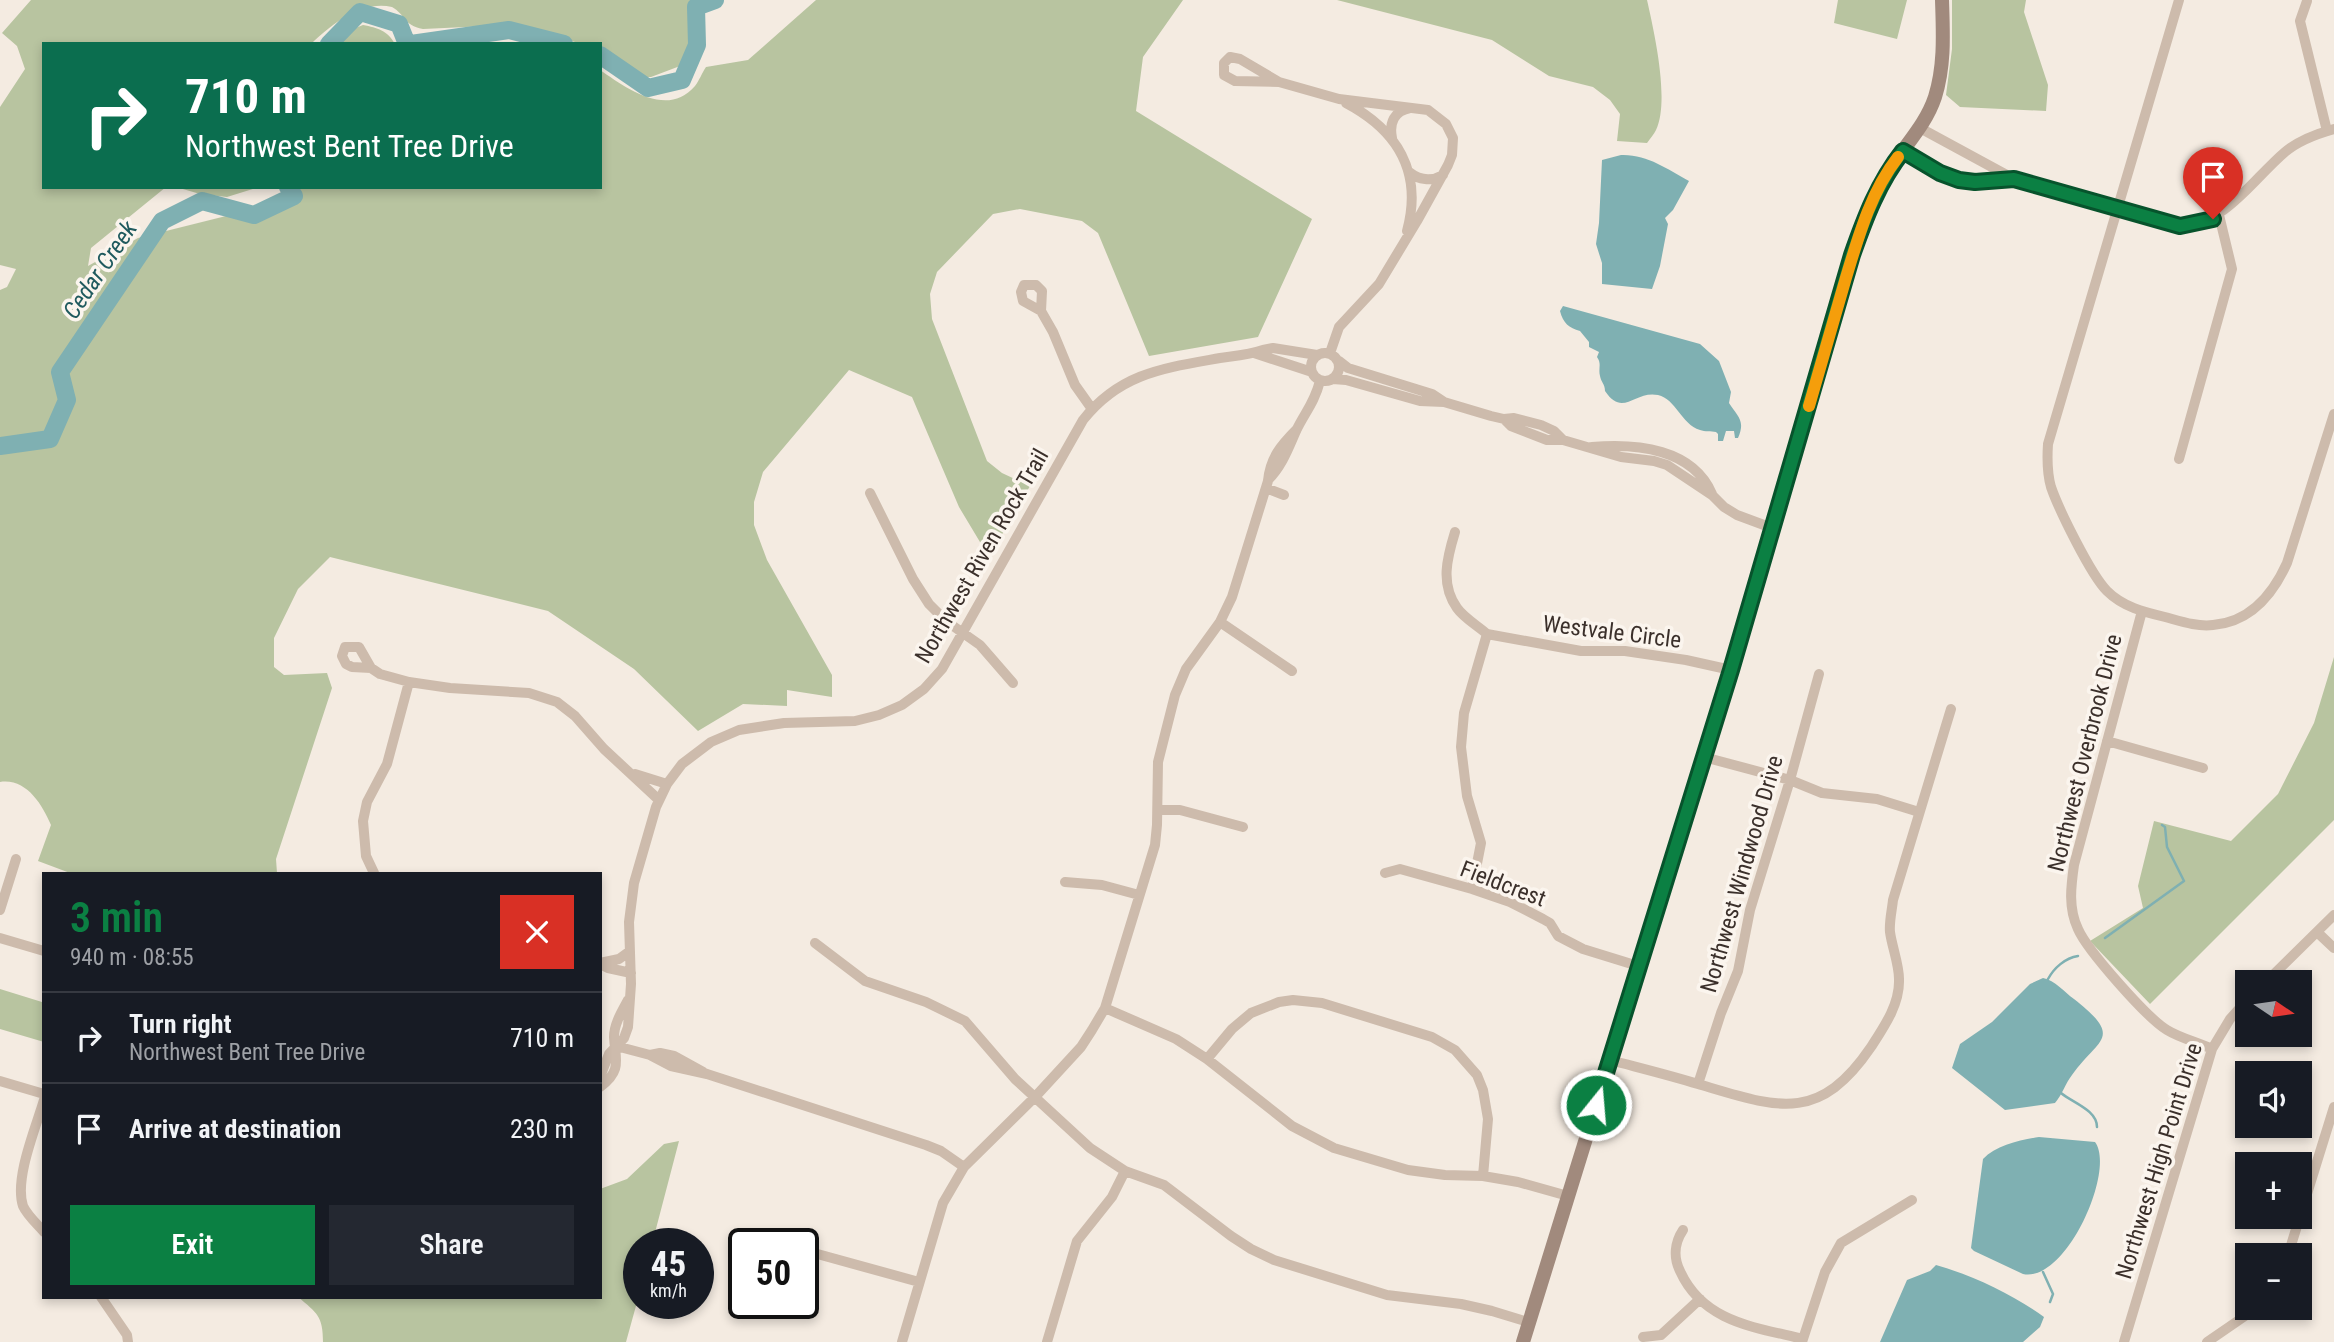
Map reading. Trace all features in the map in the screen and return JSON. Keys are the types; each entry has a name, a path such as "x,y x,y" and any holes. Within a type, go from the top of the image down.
{"main road":[{"path":"1522,1342 1731,670 1852,255 1869,208 1887,173 1930,111 1941,70 1942,0"}],"street":[{"path":"2179,0 2048,444 2047,467 2051,487 2095,577 2116,598 2142,611 2190,623 2214,625 2246,614 2274,590 2287,563 2334,414"},
{"path":"1920,128 2014,179 2180,226 2189,226 2219,215 2286,151 2311,135 2330,130 2300,21 2307,1"},
{"path":"1279,82 1240,59 1230,57 1224,63 1224,75 1234,81 1279,82 1339,99 1414,107 1435,114 1450,131 1453,146 1443,175 1379,284 1339,327 1330,353 1348,368 1432,394 1444,402"},
{"path":"1339,99 1366,114 1392,138 1401,152 1409,172 1412,206 1405,241"},
{"path":"1392,138 1391,125 1396,114 1414,107"},
{"path":"1903,151 1940,173 1959,180 1975,182 2014,179"},
{"path":"1409,172 1417,178 1429,180 1443,175"},
{"path":"2179,459 2232,269 2219,215"},
{"path":"1041,311 1053,331 1076,385 1092,409"},
{"name":"Northwest Riven Rock Trail","path":"616,1046 624,1038 628,1027 631,973 630,902 659,800 682,764 711,742 739,730 785,723 855,721 902,705 924,689 943,670 1074,434 1092,409 1114,389 1142,374 1273,348 1317,355 1330,353"},
{"name":"Northwest Riven Rock Trail","path":"1254,353 1312,372"},
{"path":"1317,355 1311,363 1312,372 1320,381"},
{"path":"1333,379 1340,370 1339,361"},
{"path":"1320,381 1346,380 1420,401 1444,402 1504,419 1514,418 1541,425 1554,431 1563,440 1587,447 1611,445 1663,453 1685,461 1706,480 1712,495 1724,507 1737,515 1772,527"},
{"path":"902,1342 943,1203 964,1167 1081,1047 1105,1008 1155,845 1158,762 1180,682 1220,621 1232,597 1267,484 1270,466 1280,445 1297,429 1311,409 1320,381"},
{"path":"1267,484 1284,495"},
{"path":"870,493 922,595 937,613 980,645 1013,683"},
{"path":"1455,532 1448,554 1446,574 1449,590 1458,609 1487,634 1464,713 1461,747 1467,796 1481,843 1472,889"},
{"name":"Northwest Overbrook Drive","path":"2142,611 2074,865 2070,892 2077,928 2088,947 2156,1022 2166,1030 2212,1049"},
{"path":"1220,621 1292,671"},
{"name":"Westvale Circle","path":"1487,634 1581,651 1625,652 1686,660 1731,670"},
{"path":"371,668 380,674 409,682 439,687 520,692 557,702 575,716 604,749 659,800"},
{"name":"Northwest Windwood Drive","path":"1698,1084 1738,971 1750,910 1819,674"},
{"path":"372,870 364,839 363,821 367,802 387,764 409,682"},
{"path":"1611,1060 1747,1100 1785,1105 1810,1102 1835,1088 1857,1068 1895,1004 1899,979 1890,929 1892,900 1951,709"},
{"path":"2107,741 2203,768"},
{"path":"1704,757 1790,780 1822,793 1877,799 1919,813"},
{"path":"631,772 667,784"},
{"path":"1157,810 1180,810 1243,827"},
{"path":"0,909 16,859"},
{"name":"Fieldcrest","path":"1385,873 1400,869 1472,889 1527,909 1550,923 1558,936 1583,949 1638,966"},
{"path":"1065,882 1102,885 1139,895"},
{"path":"2278,970 2334,915"},
{"path":"2317,932 2334,948"},
{"path":"0,938 42,950"},
{"path":"815,943 865,981 926,1002 965,1021 1015,1079 1090,1148 1125,1171 1164,1185 1231,1236 1274,1260 1387,1295 1461,1304 1528,1322"},
{"path":"602,963 619,959 630,951"},
{"path":"602,964 631,973"},
{"path":"1207,1059 1232,1029 1251,1013 1279,1002 1293,1000 1322,1003 1432,1037 1455,1050 1477,1076 1483,1090 1488,1119 1483,1176"},
{"path":"1105,1008 1177,1039 1207,1059 1292,1126 1320,1142 1417,1171 1518,1181 1568,1196"},
{"name":"Northwest High Point Drive","path":"2124,1342 2212,1049 2235,1014"},
{"path":"616,1046 650,1055 671,1066 706,1074 926,1145 941,1151 964,1167"},
{"path":"602,1072 609,1054 616,1046"},
{"path":"602,1086 608,1081 615,1067 618,1056 616,1046"},
{"path":"0,1081 42,1093"},
{"path":"42,1107 21,1189 24,1208 42,1229"},
{"path":"2292,1243 2334,1107"},
{"path":"1047,1342 1077,1241 1112,1197 1125,1171"},
{"path":"1684,1230 1676,1241 1676,1263 1685,1283 1700,1300 1716,1313 1741,1324 1803,1341 1825,1272 1841,1243 1912,1200"},
{"path":"819,1254 919,1282"},
{"path":"102,1299 127,1335 128,1342"},
{"path":"1643,1337 1661,1335 1700,1300"},
{"path":"2207,1342 2239,1320"}],"green space":[{"path":"31,0 708,0 690,51 680,66 651,77 640,77 602,51 602,42 575,42 508,25 423,29 412,25 392,7 380,6 369,7 347,16 313,42 42,42 42,189 164,189 91,248 88,266 138,238 254,209 282,197 288,189 602,189 602,71 646,97 672,100 695,86 706,67 748,60 816,0 1183,0 1143,57 1136,111 1312,219 1258,337 1149,356 1098,233 1082,221 1020,209 993,214 937,272 930,294 932,319 987,461 1002,473 1030,486 989,557 959,507 912,397 849,370 763,472 754,502 754,525 767,560 832,675 832,697 787,690 787,706 743,704 698,731 634,669 548,611 330,557 298,589 274,638 274,667 284,675 327,673 332,688 276,859 277,872 67,872 38,861 51,825 38,801 18,784 0,782 0,290 7,287 16,269 0,265 0,107 25,69 17,46 2,33"},
{"path":"1337,0 1647,0 1657,47 1661,84 1660,117 1656,130 1647,143 1617,141 1620,114 1610,100 1593,87 1549,76 1492,40"},
{"path":"1838,0 1907,0 1897,39 1834,23"},
{"path":"1952,0 2026,0 2024,12 2048,85 2046,111 1960,107 1946,95 1952,49"},
{"path":"363,25 373,27 382,30 394,42 341,42 353,29"},
{"path":"183,189 253,189 227,197"},
{"path":"2334,657 2334,820 2150,1004 2090,941 2143,908 2138,886 2154,821 2231,841 2278,794 2314,723"},
{"path":"0,989 42,1002 42,1041 0,1029"},
{"path":"679,1141 656,1228 623,1228 623,1319 632,1319 626,1342 323,1342 318,1316 300,1299 602,1299 602,1188 627,1179 664,1144"}],"water":[{"path":"1621,155 1648,160 1689,181 1673,210 1665,218 1668,224 1660,266 1652,289 1602,284 1602,263 1596,244 1602,160"},
{"path":"1563,306 1700,344 1719,361 1731,392 1729,403 1741,422 1738,438 1735,438 1734,431 1726,431 1723,441 1718,441 1716,432 1693,427 1669,401 1658,395 1650,394 1624,403 1612,399 1605,391 1601,378 1597,357 1599,352 1589,347 1589,342 1580,331 1565,322 1560,311"},
{"path":"2043,978 2055,984 2090,1012 2103,1031 2102,1038 2072,1075 2055,1103 2005,1110 1952,1068 1960,1044 1992,1022 2030,984"},
{"path":"2039,1137 2095,1142 2100,1156 2099,1176 2083,1222 2070,1244 2055,1261 2039,1272 2023,1274 1971,1248 1983,1159 2002,1147"},
{"path":"1936,1265 2006,1293 2044,1317 2040,1327 2023,1342 1880,1342 1907,1280 1930,1271"}],"waterway":[{"name":"Cedar Creek","path":"602,56 648,88 682,80 697,45 696,7 715,0"},
{"name":"Cedar Creek","path":"331,42 360,12 399,24 406,42"},
{"name":"Cedar Creek","path":"425,42 509,30 556,42"},
{"name":"Cedar Creek","path":"0,446 50,439 67,400 60,372 162,221 202,201 254,215 294,196 289,189"},
{"path":"2105,938 2184,881 2167,847 2165,827 2162,825"},
{"path":"2048,979 2060,964 2078,956"},
{"path":"2061,1093 2089,1111 2097,1127"},
{"path":"2043,1272 2053,1294 2050,1302"}],"slow traffic":[{"path":"1809,406 1852,255 1869,208 1898,157"}],"route":[{"path":"1596,1105 1731,670 1852,255 1869,208 1892,165 1903,151 1940,173 1959,180 1975,182 2014,179 2180,226 2213,219"}]}
